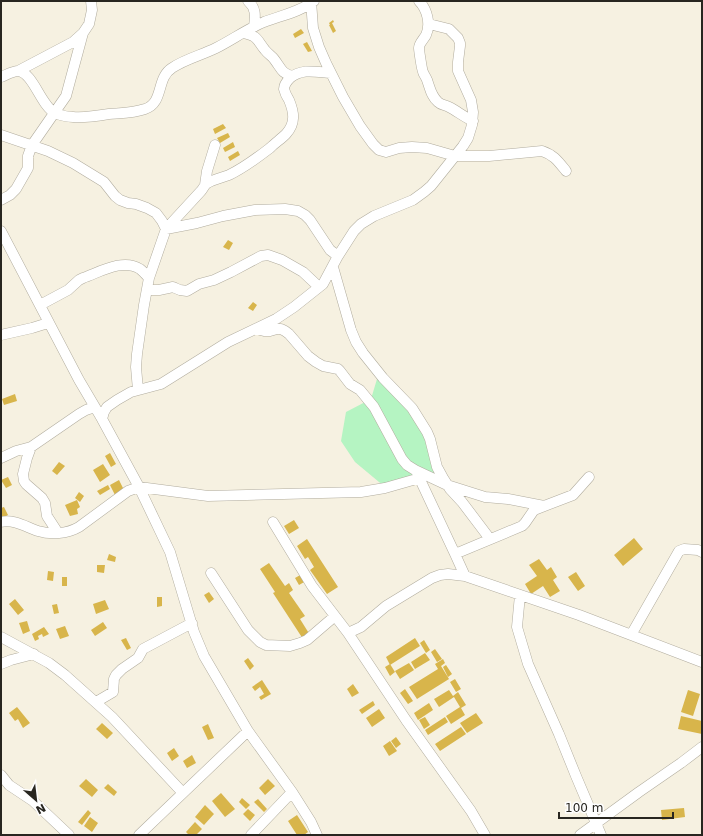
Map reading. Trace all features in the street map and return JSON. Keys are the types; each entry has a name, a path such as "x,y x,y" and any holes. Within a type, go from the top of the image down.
{"street":[{"path":"1,77 18,71 73,42 83,33 89,24 92,10 91,1"},
{"path":"248,1 255,11 254,27"},
{"path":"418,1 422,5 429,24 427,33 419,46 419,49 422,70 427,78 431,92 436,101 440,104 473,121"},
{"path":"18,71 24,73 31,80 46,106 54,112 72,117 92,117 146,109 156,101 165,73 171,68 215,48 254,27 312,2 313,28 319,47 345,101 360,126 373,144 380,150 386,152 399,148 427,148 455,156 489,156 542,151 556,158 566,171"},
{"path":"102,419 107,407 131,392 162,384 228,342 276,318 294,306 322,284 354,231 361,224 374,216 413,200 431,186 468,138 473,121 473,112 471,100 458,71 460,43 458,38 449,29 429,24"},
{"path":"1,200 10,195 16,189 28,168 28,156 32,145 66,96 83,33"},
{"path":"244,33 250,34 256,38 282,71 292,76"},
{"path":"205,185 242,168 287,133 293,120 293,111 284,87 292,76 308,71 331,73"},
{"path":"1,135 32,145 63,158 104,182 120,200 136,204 156,213 166,229"},
{"path":"138,390 136,372 137,354 149,278 166,229 205,185 207,171 215,145"},
{"path":"166,229 255,210 285,209 298,211 310,220 330,250 338,256"},
{"path":"1,231 48,323 102,419 170,552 204,656 248,731 292,792 311,822 317,835"},
{"path":"146,290 159,290 173,287 187,291 199,284 214,280 231,272 261,256 268,255 282,260 304,272 319,287"},
{"path":"40,305 68,290 83,278 118,266 128,265 137,267 149,278"},
{"path":"333,267 351,330 356,342 383,378 412,408 427,432 437,467 447,485 490,539"},
{"path":"1,335 48,323"},
{"path":"256,328 264,331 281,329 289,334 308,356 327,368 338,369 350,384 360,390 370,401 402,459 418,474 485,497 508,499 544,506"},
{"path":"1,458 16,451 31,447 86,410 95,407"},
{"path":"31,447 24,469 23,478 26,484 42,498 45,503 47,516 58,533"},
{"path":"1,522 8,521 44,532 68,532 75,529 128,491 138,488 208,496 361,492 385,488 418,474"},
{"path":"418,474 465,576"},
{"path":"455,554 522,526 533,511 573,494 589,477"},
{"path":"273,522 312,586 348,633 406,720 471,811 485,835"},
{"path":"631,635 680,551 684,549 698,550 702,552"},
{"path":"211,573 248,630 260,642 266,645 290,646 300,644 307,640 335,616"},
{"path":"348,633 361,627 386,606 428,580 443,574 452,574 465,576 579,615 702,662"},
{"path":"520,595 517,627 528,664 601,835"},
{"path":"96,702 113,692 114,679 116,675 138,658 143,648 192,623"},
{"path":"1,637 34,654 65,675 112,717 183,793"},
{"path":"1,664 34,654"},
{"path":"139,835 248,731"},
{"path":"580,835 702,747"},
{"path":"1,775 9,785 33,802 69,835"},
{"path":"250,835 292,792"}],"green space":[{"path":"379,378 411,401 435,438 441,466 437,472 423,483 385,487 355,462 341,441 346,412 371,399 377,379"}],"building":[{"path":"333,20 334,22 332,23 336,31 333,33 329,23"},
{"path":"301,29 304,33 295,38 293,34"},
{"path":"307,42 312,51 308,52 303,44"},
{"path":"223,124 226,128 215,134 213,129"},
{"path":"228,133 230,137 220,143 217,138"},
{"path":"233,142 235,147 225,152 223,148"},
{"path":"238,151 240,155 230,161 228,157"},
{"path":"228,240 233,243 229,250 223,247"},
{"path":"253,302 257,305 253,311 248,308"},
{"path":"15,394 17,401 4,405 2,399"},
{"path":"110,453 116,464 111,467 105,456"},
{"path":"59,462 65,466 57,475 52,471"},
{"path":"103,464 110,475 100,482 93,470"},
{"path":"8,477 12,485 6,488 1,480"},
{"path":"119,480 125,492 116,497 110,485"},
{"path":"108,485 110,489 100,495 97,491"},
{"path":"79,492 84,496 80,502 75,498"},
{"path":"77,500 80,507 77,509 78,514 70,516 65,505"},
{"path":"4,507 8,515 1,519 1,508"},
{"path":"294,520 299,528 289,534 284,526"},
{"path":"634,538 643,549 623,566 614,555"},
{"path":"307,539 338,587 327,594 310,570 314,567 308,557 305,559 297,546"},
{"path":"109,554 116,557 115,562 107,560"},
{"path":"539,559 547,570 551,567 557,577 553,580 560,591 550,597 543,586 531,594 525,584 537,576 529,565"},
{"path":"269,563 285,586 289,583 293,590 289,593 305,616 300,619 310,635 303,639 273,593 275,592 260,569"},
{"path":"97,565 105,565 104,573 97,572"},
{"path":"48,571 54,572 53,581 47,580"},
{"path":"576,572 585,586 578,591 568,577"},
{"path":"302,574 306,581 299,585 295,578"},
{"path":"62,577 67,577 67,586 62,586"},
{"path":"209,592 214,599 209,603 204,595"},
{"path":"157,597 162,597 162,606 157,607"},
{"path":"15,599 24,610 18,615 9,604"},
{"path":"105,600 109,609 96,614 93,604"},
{"path":"57,604 59,613 54,614 52,605"},
{"path":"27,621 30,631 23,634 19,623"},
{"path":"103,622 107,628 95,636 91,630"},
{"path":"65,626 69,636 60,639 56,629"},
{"path":"44,627 49,634 43,637 42,634 38,636 39,639 35,641 32,634"},
{"path":"126,638 131,648 127,650 121,640"},
{"path":"415,638 420,646 390,665 386,657"},
{"path":"424,640 430,650 426,653 420,643"},
{"path":"435,649 442,659 437,662 431,652"},
{"path":"425,653 430,660 415,669 411,662"},
{"path":"248,658 254,666 250,670 244,661"},
{"path":"443,659 445,663 441,666 449,679 417,699 409,687 438,669 435,664"},
{"path":"409,663 414,670 400,679 395,671"},
{"path":"390,664 395,672 390,676 385,667"},
{"path":"446,665 452,674 448,677 443,667"},
{"path":"455,679 461,689 456,692 450,682"},
{"path":"262,680 271,694 261,700 259,697 264,694 260,687 255,691 252,687"},
{"path":"353,684 359,693 352,697 347,689"},
{"path":"405,689 413,701 408,704 400,693"},
{"path":"449,690 453,696 458,692 466,705 461,708 465,715 451,724 446,716 460,707 454,697 439,707 434,699"},
{"path":"688,690 700,694 693,716 681,712"},
{"path":"373,701 375,705 362,714 359,710"},
{"path":"429,703 433,710 418,720 414,713"},
{"path":"17,707 30,723 23,728 18,719 15,721 9,713"},
{"path":"379,709 385,718 372,727 366,718"},
{"path":"476,713 483,723 467,733 460,723"},
{"path":"681,716 702,721 702,734 678,729"},
{"path":"425,717 430,725 424,729 419,720"},
{"path":"445,717 448,722 428,735 425,730"},
{"path":"102,723 113,733 107,739 96,729"},
{"path":"208,724 214,738 208,740 202,727"},
{"path":"461,727 466,734 440,751 435,744"},
{"path":"396,737 401,744 396,748 391,741"},
{"path":"390,741 397,751 389,756 383,746"},
{"path":"174,748 179,756 172,761 167,753"},
{"path":"192,755 196,763 187,768 183,761"},
{"path":"86,779 98,790 92,797 79,786"},
{"path":"268,779 275,786 265,795 259,788"},
{"path":"108,784 117,792 114,796 104,788"},
{"path":"221,793 235,809 225,817 212,801"},
{"path":"242,798 250,805 246,809 239,802"},
{"path":"258,799 267,809 264,812 254,802"},
{"path":"205,805 214,814 204,825 195,817"},
{"path":"684,808 685,817 662,820 661,810"},
{"path":"248,809 255,815 250,821 243,814"},
{"path":"88,810 91,813 82,825 78,822"},
{"path":"297,815 308,832 304,835 297,835 288,821"},
{"path":"90,817 98,823 92,832 84,826"},
{"path":"195,822 202,829 196,835 189,835 186,832"}]}
